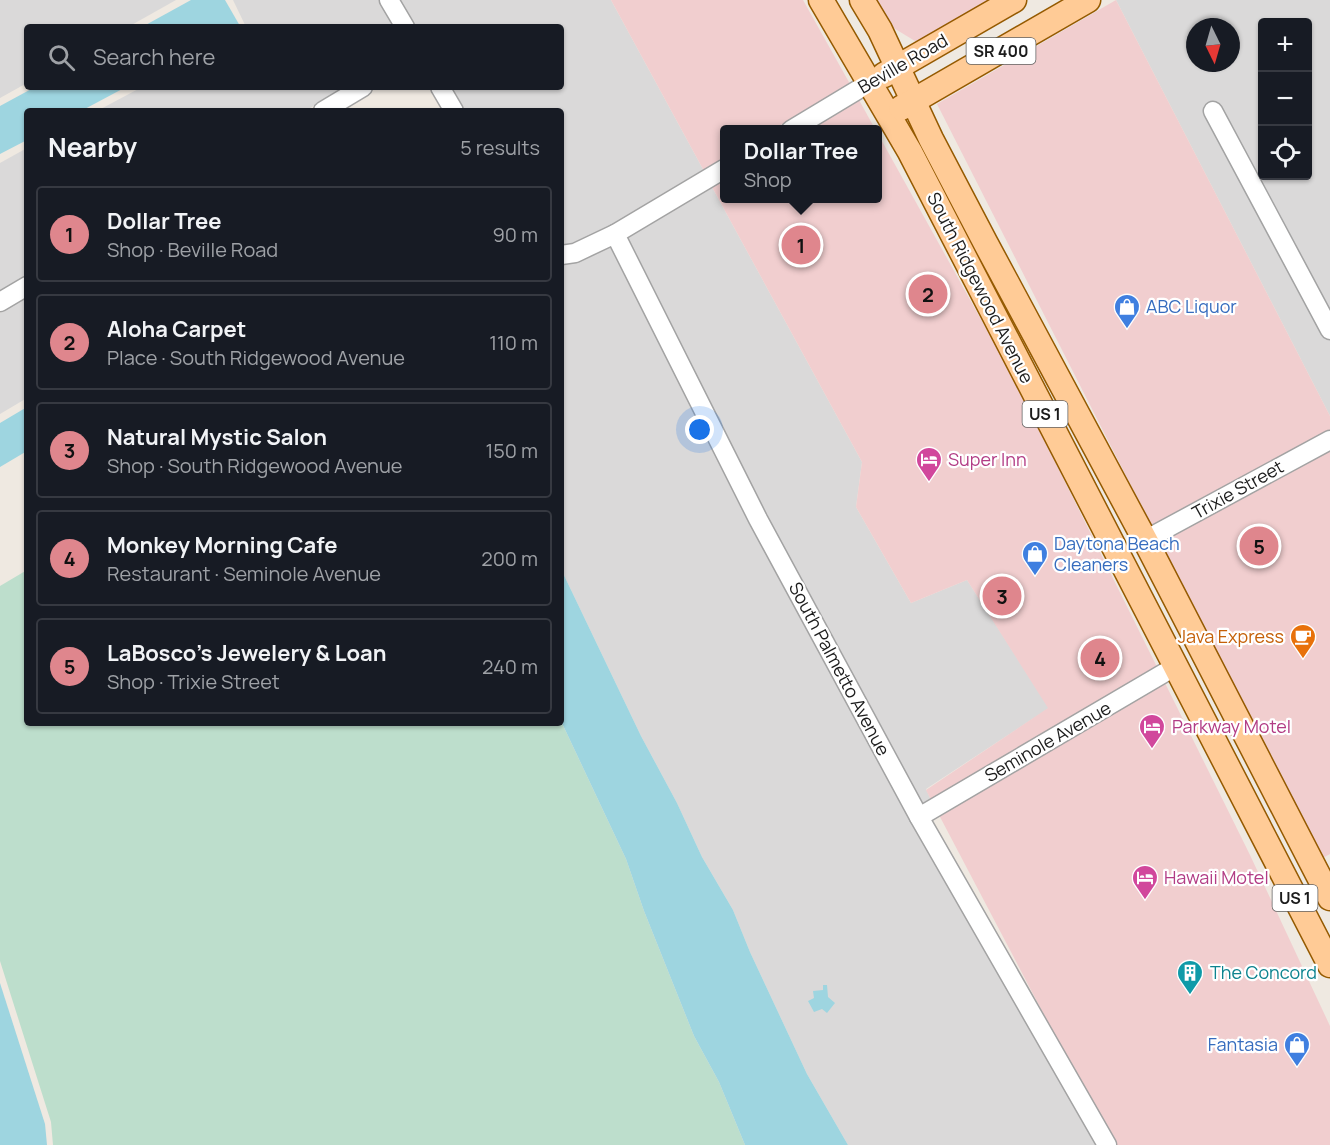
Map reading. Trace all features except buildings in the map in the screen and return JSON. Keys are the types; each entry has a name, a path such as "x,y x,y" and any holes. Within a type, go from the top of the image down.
{"main road":[{"name":"South Ridgewood Avenue","path":"821,0 915,163 1330,964"},
{"name":"South Ridgewood Avenue","path":"862,0 880,30 913,102 985,242 1323,868 1330,898"},
{"name":"Beville Road","path":"869,83 1014,0"},
{"name":"Beville Road","path":"888,115 1088,0"},
{"path":"1080,480 1097,485 1141,532"},
{"path":"1261,831 1296,865 1306,870 1323,868"}],"street":[{"path":"389,0 403,24"},
{"name":"Beville Road","path":"798,125 869,83"},
{"path":"328,108 358,90"},
{"path":"442,90 452,108"},
{"path":"1213,111 1330,330"},
{"path":"564,255 575,253 615,234 720,171"},
{"name":"South Palmetto Avenue","path":"615,234 758,519 919,817 1107,1145"},
{"path":"0,302 24,288"},
{"name":"Trixie Street","path":"1141,532 1330,440"},
{"name":"Seminole Avenue","path":"919,817 1176,666"}],"shaded area":[{"path":"0,0 176,0 133,24 24,24 24,85 0,98"},
{"path":"233,0 380,0 394,24 245,24"},
{"path":"399,0 611,0 704,171 612,226 573,244 564,246 564,108 461,108 451,90 564,90 564,24 412,24"},
{"path":"611,0 803,0 850,84 781,125 720,125 720,161 704,171"},
{"path":"874,0 996,0 928,39 915,41 892,27"},
{"path":"1116,0 1330,0 1330,416"},
{"path":"1116,0 1330,416 1330,430 1152,527 937,104"},
{"path":"136,90 341,90 310,108 103,108"},
{"path":"859,100 873,125 817,125"},
{"path":"882,141 1013,377 1157,667 931,800 926,790 1048,708 967,580 911,603 856,507 862,462 721,203 882,203"},
{"path":"24,150 24,278 0,292 0,163"},
{"path":"720,182 720,202 712,187"},
{"path":"712,187 862,462 856,507 911,603 967,580 1049,708 926,789 931,800 922,805 765,515 626,238"},
{"path":"612,246 751,524 915,829 1098,1145 848,1145 807,1074 733,910 702,857 564,575 564,263 578,261"},
{"path":"24,299 24,400 0,414 0,313"},
{"path":"1330,450 1330,854 1321,859 1160,543"},
{"path":"1165,683 1250,855 1330,1026 1330,1145 1117,1145 1063,1051 939,815"}],"green space":[{"path":"24,572 24,726 563,726 626,859 644,911 694,1036 719,1082 745,1145 53,1145 51,1122 0,961 0,586"}],"water":[{"path":"191,0 225,0 239,24 147,24"},
{"path":"29,90 120,90 87,108 24,108 24,142 0,154 0,106"},
{"path":"24,409 24,453 0,467 0,423"},
{"path":"564,575 702,857 733,910 807,1074 848,1145 745,1145 719,1082 694,1036 644,911 626,859 563,726"},
{"path":"0,983 45,1124 47,1145 0,1145"},
{"path":"823,985 827,985 828,997 835,1003 827,1013 822,1009 814,1012 808,1001 814,998 813,991 823,990"}],"place":[{"name":"Dollar Tree","path":"801,245"},
{"name":"Aloha Carpet","path":"928,294"},
{"name":"ABC Liquor","path":"1127,330"},
{"name":"Super Inn","path":"929,483"},
{"name":"LaBosco's Jewelery & Loan","path":"1259,546"},
{"name":"Daytona Beach Cleaners","path":"1035,577"},
{"name":"Natural Mystic Salon","path":"1002,596"},
{"name":"Monkey Morning Cafe","path":"1100,658"},
{"name":"Java Express","path":"1303,660"},
{"name":"Parkway Motel","path":"1152,750"},
{"name":"Hawaii Motel","path":"1145,901"},
{"name":"The Concord","path":"1190,996"},
{"name":"Fantasia","path":"1297,1068"}]}
